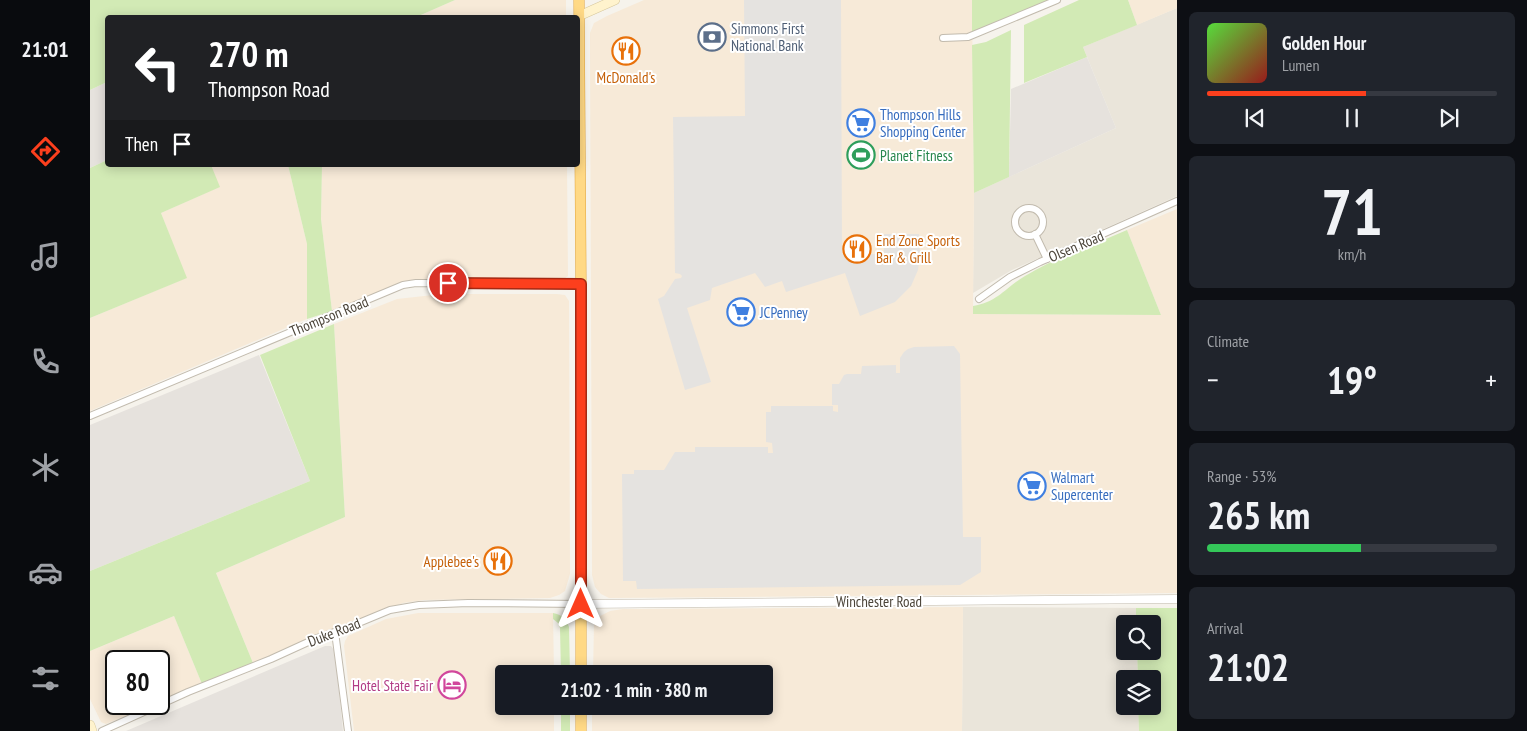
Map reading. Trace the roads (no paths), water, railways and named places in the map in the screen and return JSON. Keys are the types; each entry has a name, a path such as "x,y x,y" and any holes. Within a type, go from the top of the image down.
{"highway":[{"path":"579,0 580,15"},
{"path":"580,16 581,665"},
{"path":"581,715 581,731"}],"main road":[{"path":"580,16 615,0"},
{"path":"90,725 92,731"}],"street":[{"path":"943,38 968,37 1057,0"},
{"name":"Olsen Road","path":"979,299 1010,277 1177,201"},
{"path":"1025,208 1034,209 1041,215 1043,223 1035,234 1022,233 1016,226 1015,222 1018,213 1025,208"},
{"path":"1035,234 1047,259"},
{"name":"Thompson Road","path":"90,416 403,285 416,283 581,284"},
{"name":"Winchester Road","path":"581,604 1177,599"},
{"name":"Duke Road","path":"102,731 188,692 271,659 317,638 390,610 419,605 581,604"},
{"path":"335,632 348,731"}],"place":[{"name":"Simmons First National Bank","path":"712,37"},
{"name":"McDonald's","path":"626,51"},
{"name":"Thompson Hills Shopping Center","path":"861,123"},
{"name":"Planet Fitness","path":"861,155"},
{"name":"End Zone Sports Bar & Grill","path":"857,249"},
{"name":"JCPenney","path":"741,312"},
{"name":"Walmart Supercenter","path":"1032,486"},
{"name":"Applebee's","path":"498,561"},
{"name":"Hotel State Fair","path":"452,685"}]}
